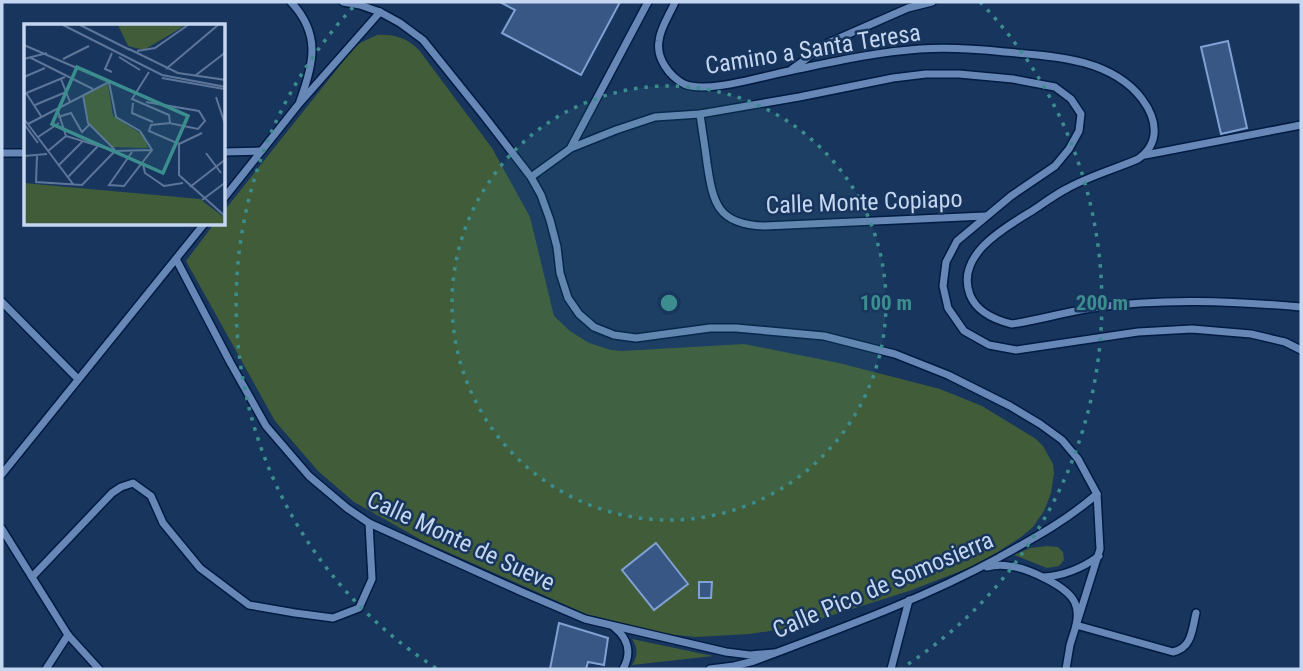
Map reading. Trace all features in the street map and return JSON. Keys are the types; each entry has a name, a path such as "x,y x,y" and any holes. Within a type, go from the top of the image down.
{"street":[{"path":"291,2 305,23 313,50 298,105"},
{"path":"343,2 380,12 423,40 484,116 531,177 541,195 551,220 560,273 568,298 579,314 594,327 614,335 636,338 710,328 824,336 895,354 948,375 1010,406 1062,440 1071,450 1097,494 1100,549 1070,645 1067,668"},
{"name":"Camino a Santa Teresa","path":"571,148 648,2"},
{"path":"788,71 828,43 908,8 932,2"},
{"name":"Camino a Santa Teresa","path":"673,3 659,38 659,48 670,74 693,87 711,87 899,51 961,48 1054,57 1084,63 1111,74 1134,90 1144,102 1154,127 1150,148 1145,155"},
{"path":"226,195 298,105 380,12"},
{"name":"Camino a Santa Teresa","path":"531,177 571,148 654,117 700,114 926,74 1013,79 1055,87 1071,99 1081,114 1079,131 1069,149 1055,166 986,216 957,241 946,262 943,286 948,308 964,331 989,345 1016,349 1138,332 1192,329 1251,334 1285,342 1301,350"},
{"name":"Calle Monte Copiapo","path":"700,114 713,198 722,212 737,221 765,226 986,216"},
{"path":"1301,124 1145,155 1069,187 995,236 975,257 968,273 969,290 977,306 992,317 1013,324 1090,308 1160,302 1247,302 1301,307"},
{"path":"226,152 261,151"},
{"path":"2,153 24,153"},
{"path":"2,474 202,226"},
{"name":"Calle Monte de Sueve","path":"176,259 266,426 309,476 369,523 585,619 726,652 750,655 774,653"},
{"path":"2,302 78,379"},
{"path":"32,577 112,493 133,483 151,496 163,523 200,568 248,604 333,618 359,608 372,579 369,523"},
{"name":"Calle Pico de Somosierra","path":"710,669 733,668 774,653 980,569 1067,519 1097,494"},
{"path":"2,529 68,635 99,669"},
{"path":"1042,577 1072,572 1098,556"},
{"path":"980,569 1011,566 1042,577 1063,589 1072,596 1077,610 1076,625"},
{"path":"891,669 909,600"},
{"path":"1076,625 1173,652 1182,650 1188,644 1196,613"},
{"path":"610,624 621,633 628,646 628,659 623,669"},
{"path":"46,669 68,635"}],"green space":[{"path":"377,35 389,35 410,42 419,50 492,148 530,217 554,316 570,331 589,343 622,351 744,344 839,363 940,389 982,406 1036,439 1053,464 1051,493 1044,511 1033,527 979,564 909,591 795,627 750,634 696,637 666,634 586,614 425,542 354,502 318,471 275,421 186,261 212,226 226,226 226,208 360,43"},
{"path":"1058,547 1063,552 1064,560 1059,566 1047,568 1014,555 1030,548"},
{"path":"632,639 713,656 632,665 636,652"}],"building":[{"path":"500,2 620,2 581,75 502,33 515,10"},
{"path":"1228,41 1247,128 1221,134 1201,47"},
{"path":"656,543 688,584 654,610 622,570"},
{"path":"699,582 712,582 711,598 699,598"},
{"path":"559,623 608,638 604,665 588,662 586,669 550,669"}]}
